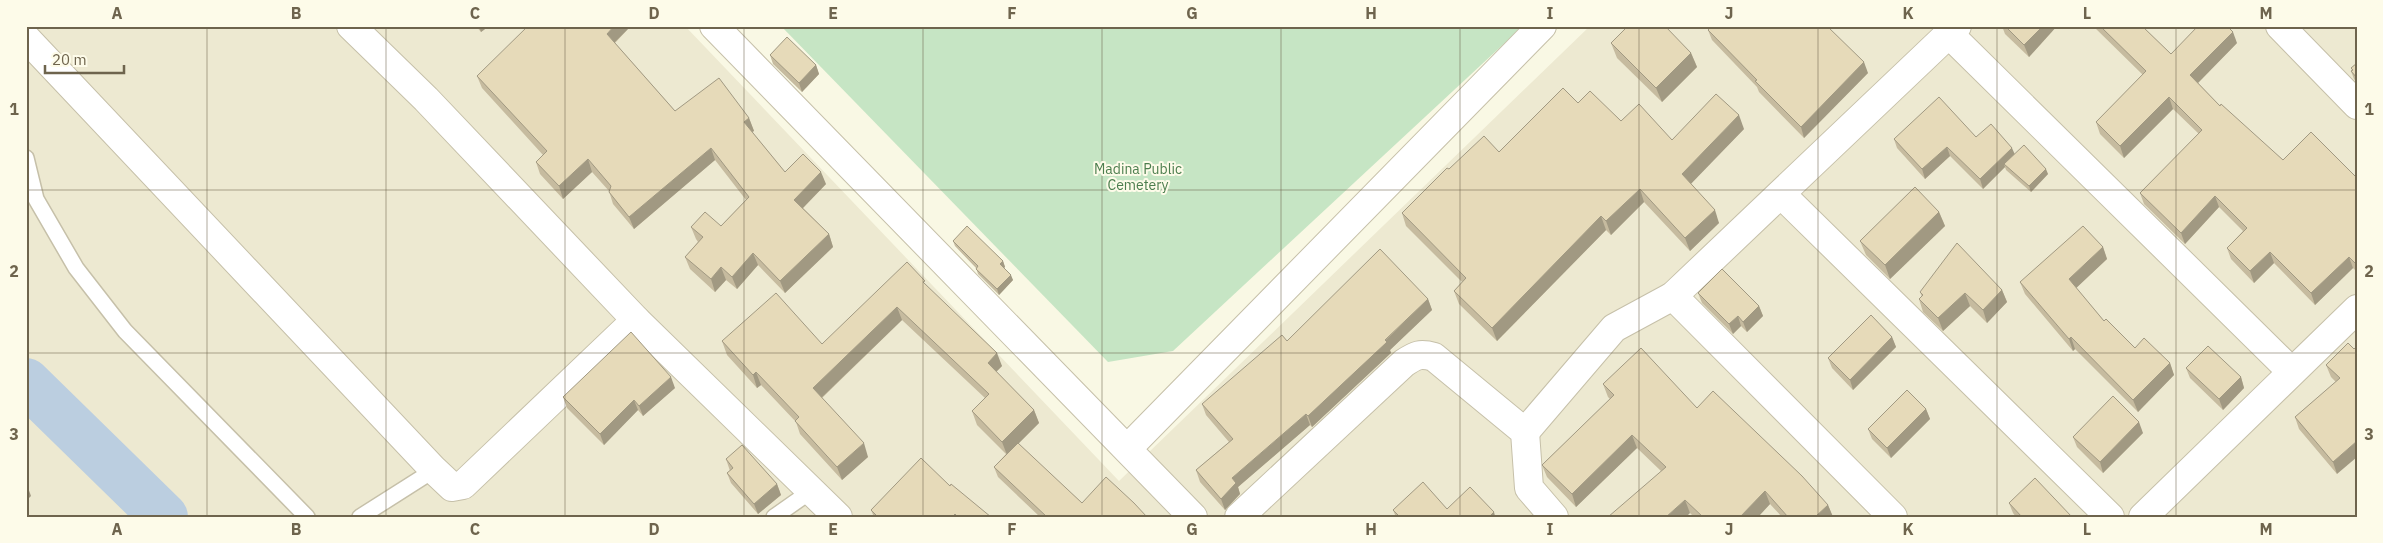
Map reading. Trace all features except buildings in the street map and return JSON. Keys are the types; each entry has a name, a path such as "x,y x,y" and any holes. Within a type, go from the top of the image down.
{"street":[{"path":"351,26 426,99 636,320 838,517"},
{"path":"714,26 1128,448 1193,517"},
{"path":"1128,448 1542,26"},
{"path":"2280,26 2357,105"},
{"path":"1554,517 1529,488 1525,432 1614,328 1673,296 1953,30 2291,371"},
{"path":"26,38 452,487 463,485 636,320"},
{"path":"1781,194 2110,517"},
{"path":"1673,296 1893,517"},
{"path":"2143,517 2291,371 2357,309"},
{"path":"1239,517 1416,354 1434,357 1525,432"}],"lane":[{"path":"26,158 36,199 76,268 125,331 307,517"},
{"path":"360,517 434,470"},
{"path":"774,517 811,491"}],"shaded area":[{"path":"26,26 685,26 1119,481 1590,26 2357,26 2357,517 26,517"}],"green space":[{"name":"Madina Public Cemetery","path":"781,26 1523,26 1173,351 1108,362"}],"waterway":[{"path":"26,382 164,517"}]}
